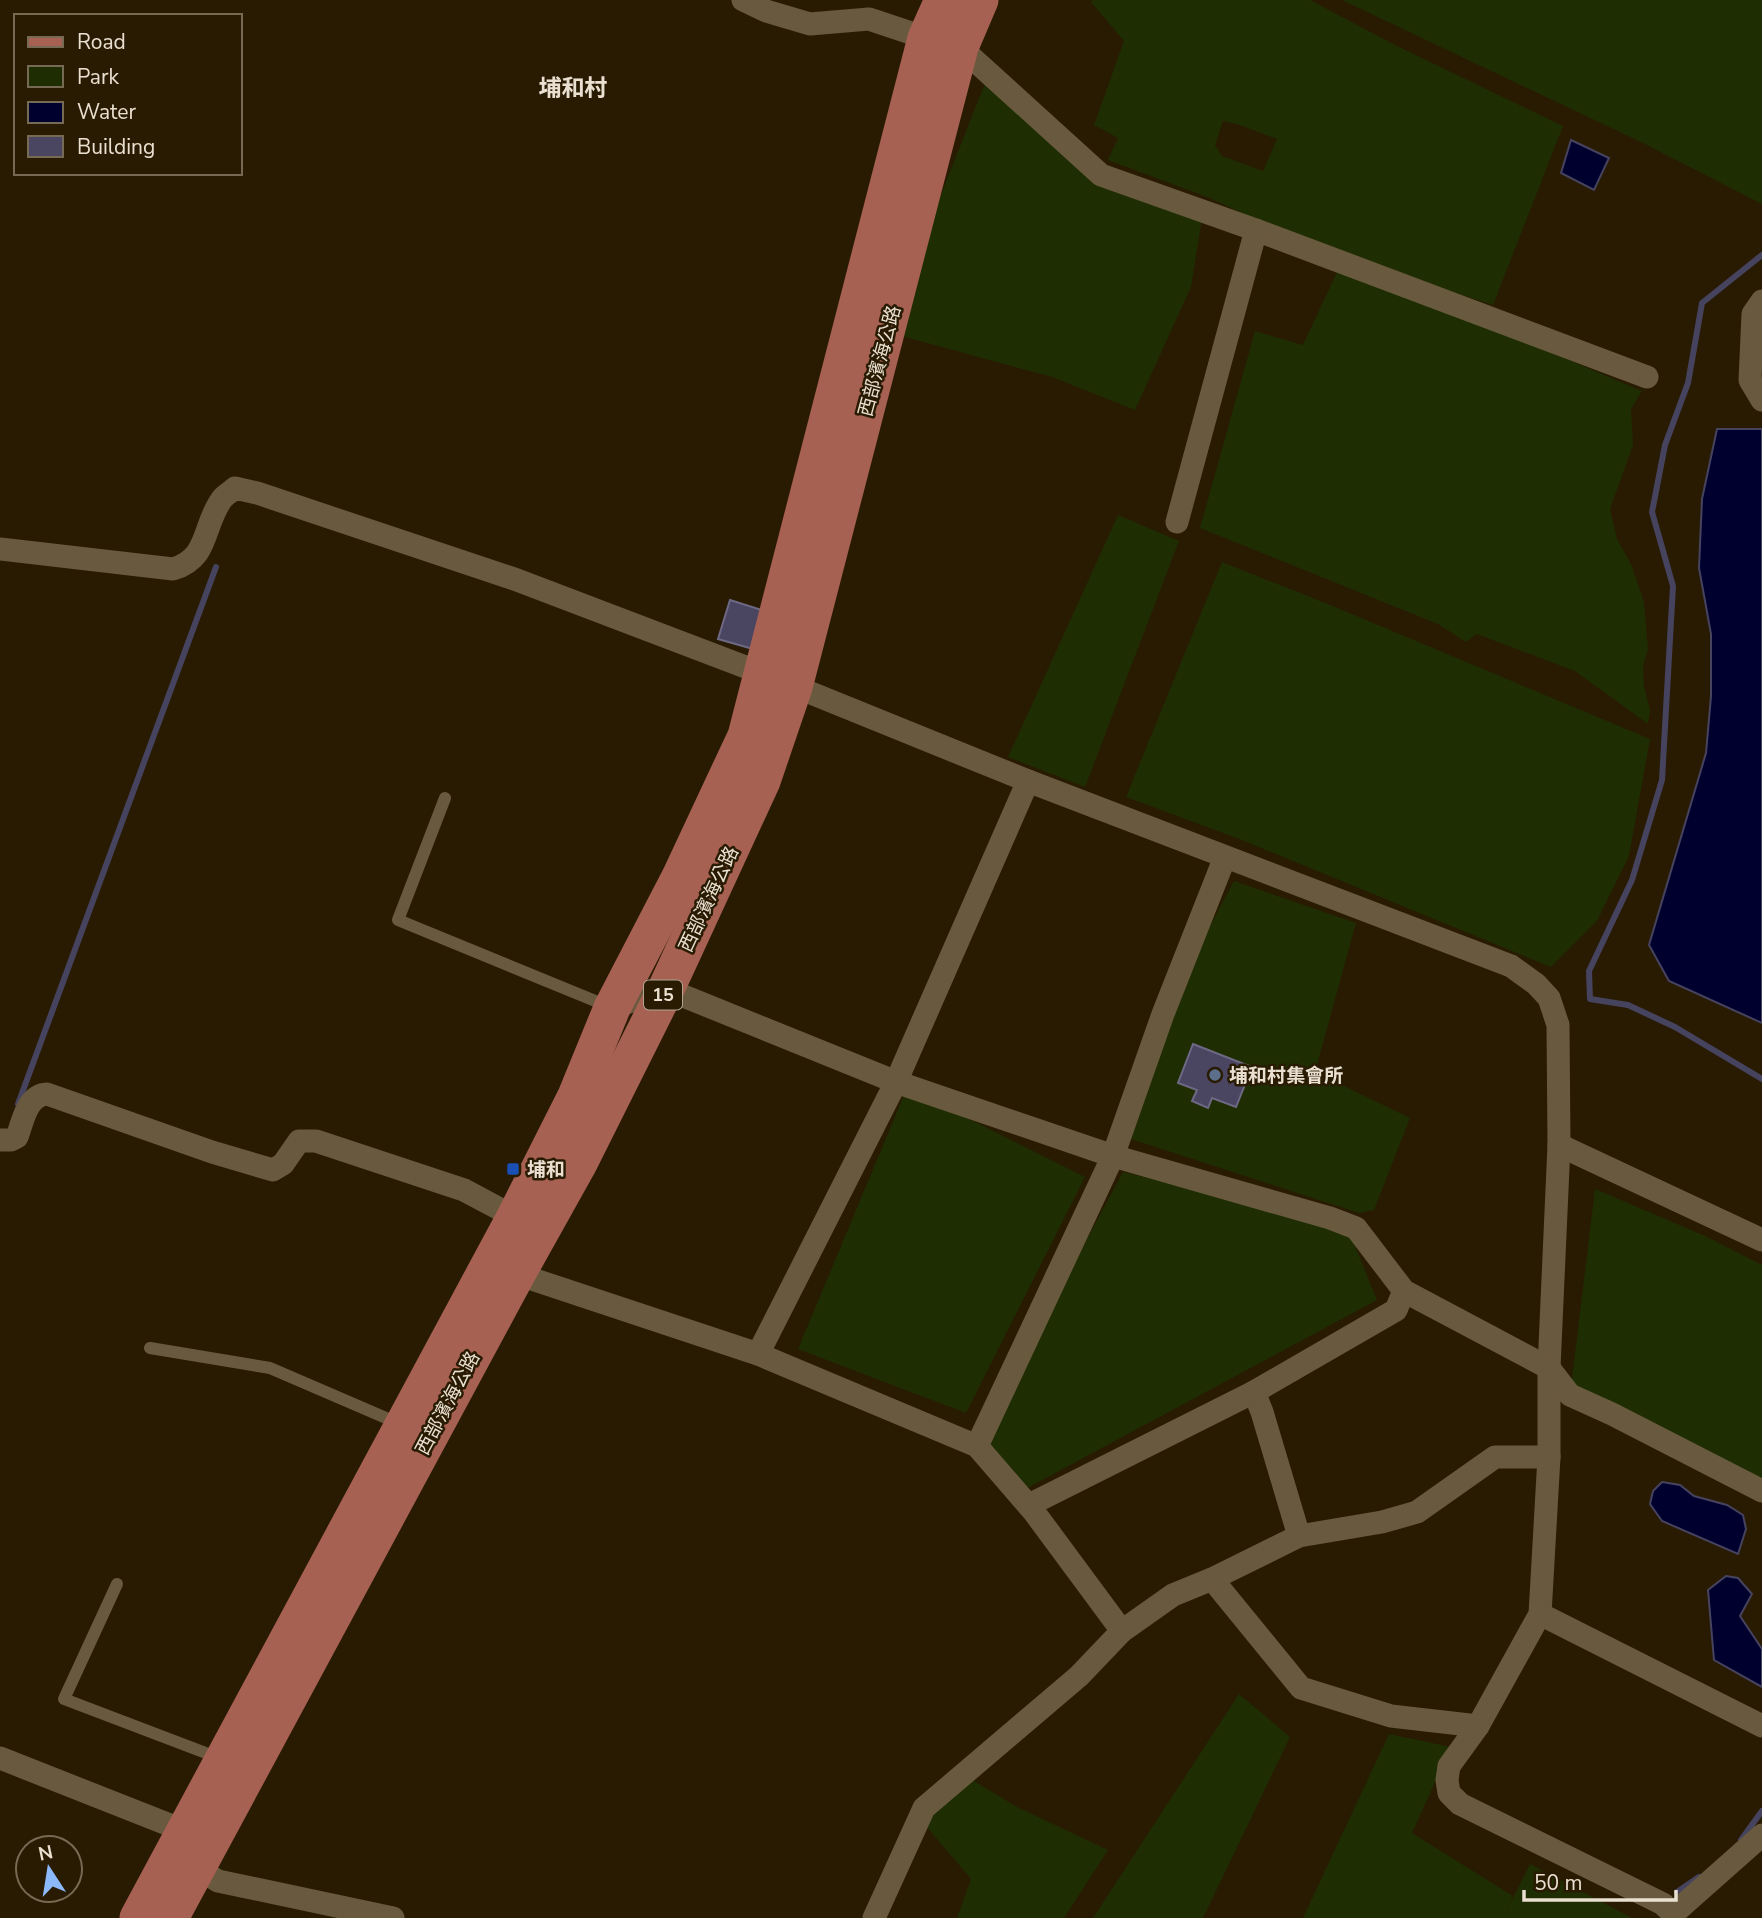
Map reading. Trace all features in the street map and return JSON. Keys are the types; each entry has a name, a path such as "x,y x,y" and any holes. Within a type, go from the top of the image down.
{"main road":[{"name":"西部濱海公路","path":"138,1918 223,1759 416,1431 517,1274 528,1224 579,1163 666,989 762,781 779,681 943,43 943,0"},
{"name":"西部濱海公路","path":"943,43 980,0"},
{"name":"西部濱海公路","path":"170,1918 416,1431 528,1224 612,1008 680,877 746,736 779,681"}],"street":[{"path":"743,0 766,11 810,24 869,19 943,43 1101,175 1256,230 1647,377"},
{"path":"1177,522 1256,230"},
{"path":"1762,301 1753,314 1750,380 1762,400"},
{"path":"0,549 173,569 186,565 196,557 222,499 235,488 257,493 517,580 1028,781 1511,966 1536,984 1549,998 1558,1025 1559,1145 1549,1368 1549,1457 1540,1614 1478,1726 1450,1766 1447,1780 1449,1793 1460,1804 1663,1904 1674,1916 1762,1835"},
{"path":"758,1354 896,1082 1028,781"},
{"path":"977,1446 1113,1156 1163,1013 1225,857"},
{"path":"612,1008 666,989 896,1082 1113,1156 1330,1218 1356,1228 1404,1292 1549,1368 1570,1395 1762,1491"},
{"path":"0,1140 17,1137 32,1099 47,1094 212,1152 273,1170 283,1164 299,1141 316,1141 464,1190 528,1224"},
{"path":"1559,1145 1762,1240"},
{"path":"517,1274 758,1354 977,1446 1029,1505 1122,1631"},
{"path":"1029,1505 1254,1392 1396,1310 1404,1292"},
{"path":"1254,1392 1298,1536"},
{"path":"874,1918 924,1808 1079,1676 1122,1631 1173,1595 1212,1579 1298,1536 1382,1522 1417,1512 1495,1457 1549,1457"},
{"path":"1212,1579 1301,1688 1391,1716 1478,1726"},
{"path":"1540,1614 1762,1726"},
{"path":"0,1758 185,1831 197,1868 218,1881 393,1918"}],"lane":[{"path":"445,798 398,920 612,1008"},
{"path":"150,1348 270,1368 416,1431"},
{"path":"117,1584 64,1699 223,1759"}],"green space":[{"path":"1310,0 1397,46 1563,126 1493,305 1319,249 1210,198 1108,160 1118,138 1094,125 1124,41 1091,2","holes":["1223,121 1277,139 1263,171 1222,156 1215,145"]},
{"path":"1342,0 1762,0 1762,204 1643,143"},
{"path":"987,78 1104,185 1202,218 1191,287 1135,410 1052,377 887,332"},
{"path":"1339,268 1642,391 1631,409 1633,445 1610,509 1617,539 1631,564 1644,602 1648,649 1643,666 1644,687 1650,710 1648,724 1575,671 1477,634 1466,642 1438,624 1200,528 1255,331 1303,345"},
{"path":"1118,515 1179,541 1085,787 1008,757"},
{"path":"1222,562 1650,739 1629,856 1597,921 1551,967 1237,838 1126,797"},
{"path":"1234,881 1356,923 1315,1072 1410,1118 1374,1210 1359,1213 1128,1138 1163,1014"},
{"path":"907,1088 1085,1177 966,1413 798,1349"},
{"path":"1123,1172 1346,1224 1377,1300 1018,1493 983,1433"},
{"path":"1595,1189 1705,1236 1762,1265 1762,1491 1570,1395"},
{"path":"1239,1694 1290,1737 1203,1918 1093,1918"},
{"path":"1389,1734 1451,1747 1412,1833 1513,1896 1507,1910 1530,1864 1632,1918 1303,1918"},
{"path":"959,1772 1017,1807 1108,1850 1064,1918 957,1918 971,1879 916,1814"}],"water":[{"path":"1571,140 1609,158 1594,190 1561,173"},
{"path":"1717,429 1762,429 1762,1023 1669,981 1649,945 1706,753 1711,696 1711,634 1699,568 1702,499"},
{"path":"1662,1482 1680,1485 1694,1496 1727,1505 1743,1515 1746,1529 1738,1554 1662,1521 1650,1504 1653,1491"},
{"path":"1726,1576 1738,1578 1752,1594 1740,1616 1762,1649 1762,1687 1714,1660 1708,1590"}],"building":[{"path":"730,600 765,611 753,649 718,639"},
{"name":"埔和村集會所","path":"1193,1044 1252,1067 1236,1107 1212,1098 1208,1108 1192,1101 1197,1090 1178,1083"}],"waterway":[{"path":"1762,255 1702,303 1688,383 1665,445 1652,512 1673,586 1662,780 1632,880 1589,971 1590,999 1628,1005 1675,1027 1762,1079"},
{"path":"18,1104 216,567"},
{"path":"1741,1840 1762,1811"},
{"path":"1677,1892 1699,1877"}],"place":[{"name":"埔和村集會所","path":"1215,1075"},
{"name":"埔和","path":"513,1169"}],"district":[{"name":"埔和村","path":"573,88"}]}
